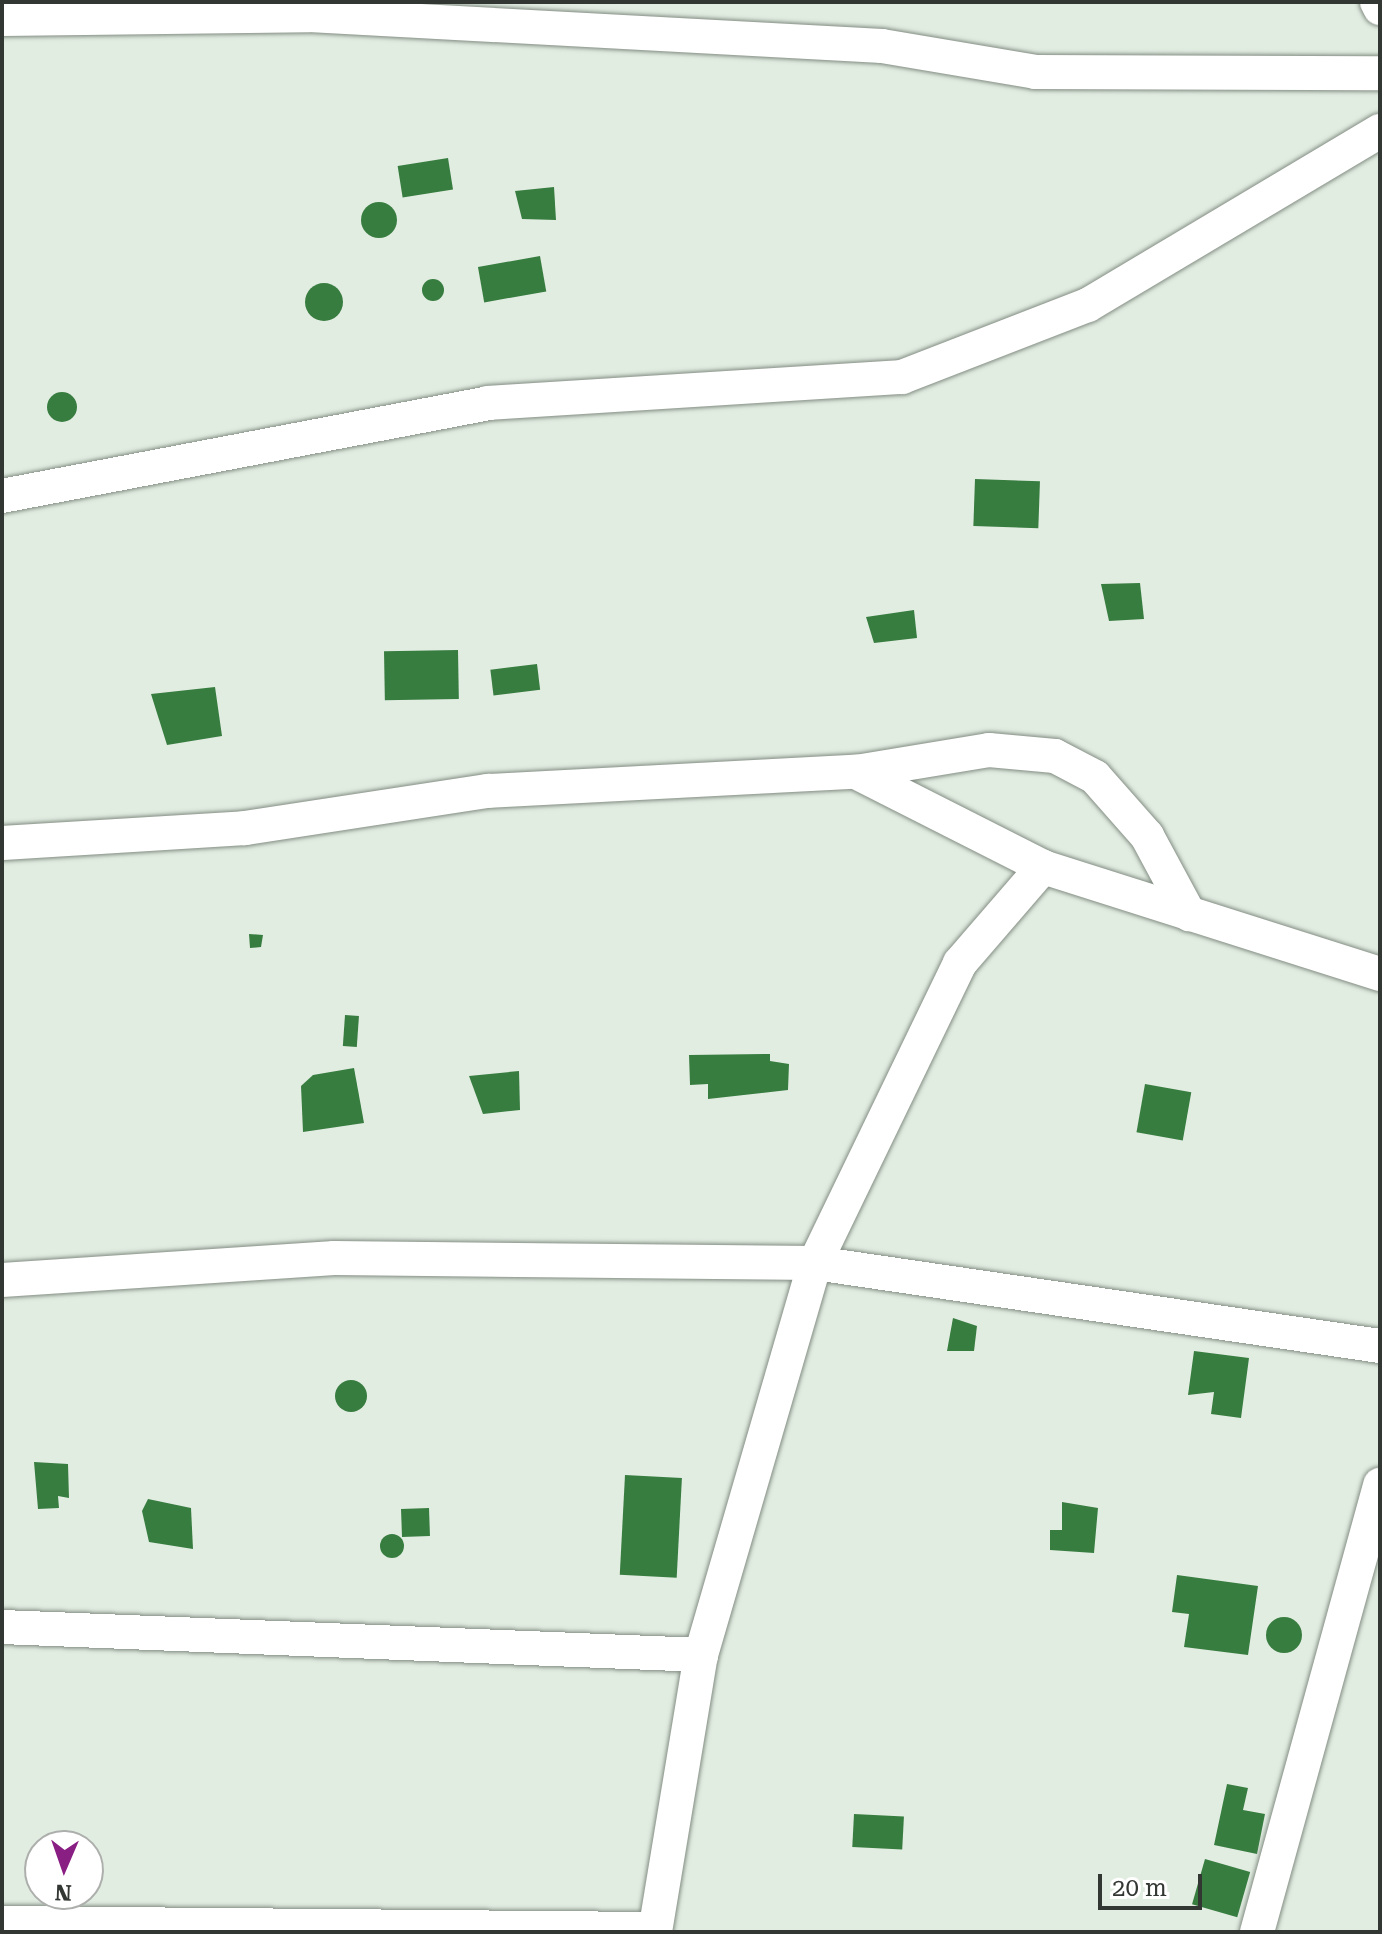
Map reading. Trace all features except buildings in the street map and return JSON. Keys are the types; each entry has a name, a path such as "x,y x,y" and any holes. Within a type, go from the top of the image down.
{"street":[{"path":"1377,2 1380,8"},
{"path":"2,19 309,15 882,46 1035,72 1380,73"},
{"path":"2,496 488,403 902,377 1088,305 1380,131"},
{"path":"2,843 245,828 488,791 856,772 989,750 1055,756 1095,777 1147,836 1189,914"},
{"path":"856,772 1043,867 1380,974"},
{"path":"2,1923 655,1930 701,1655 815,1263 960,963 1043,867"},
{"path":"2,1280 334,1258 815,1263 1380,1346"},
{"path":"1257,1932 1380,1485"},
{"path":"2,1627 701,1655"}]}
